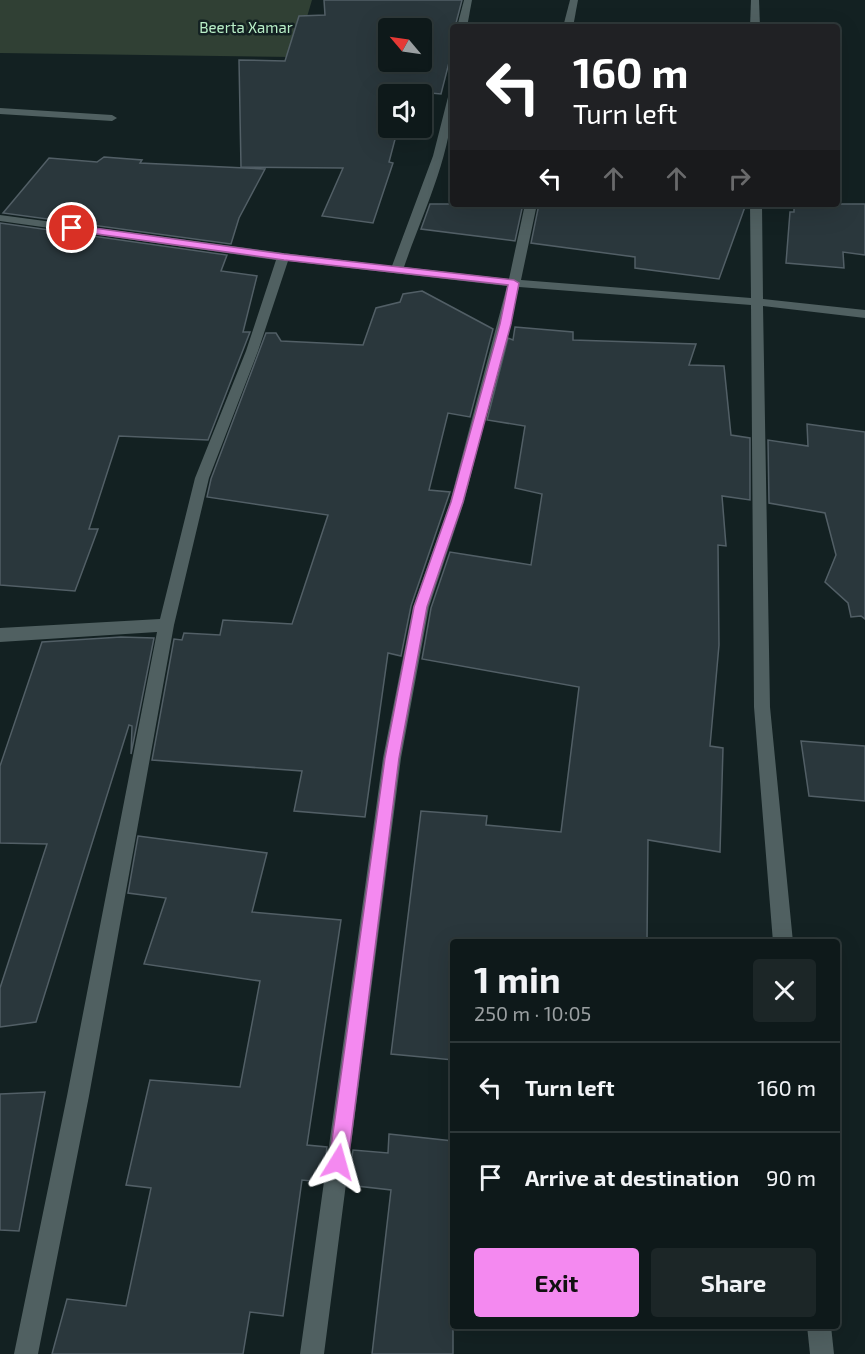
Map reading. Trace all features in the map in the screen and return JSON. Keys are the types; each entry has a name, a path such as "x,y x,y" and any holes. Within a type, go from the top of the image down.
{"street":[{"path":"463,24 468,0"},
{"path":"569,24 574,0"},
{"path":"755,0 755,24"},
{"path":"397,269 438,156 450,109"},
{"path":"0,111 112,118"},
{"path":"312,1354 394,746 420,607 457,502 506,324 530,207"},
{"path":"756,207 762,707 783,939"},
{"path":"0,218 284,257 514,283 757,302 865,314"},
{"path":"26,1354 166,625 202,478 252,351 284,257"},
{"path":"0,635 166,625"},
{"path":"819,1329 822,1354"}],"green space":[{"name":"Beerta Xamar","path":"0,0 312,0 295,57 0,53"}],"building":[{"path":"324,0 462,0 456,24 450,24 450,59 441,94 432,93 432,84 378,84 378,138 395,138 389,162 393,163 373,223 322,216 343,168 241,167 239,60 285,61 299,16 325,15"},
{"path":"104,157 142,160 140,163 265,169 239,218 231,244 3,213 49,158 97,162"},
{"path":"430,204 450,204 450,207 522,207 515,241 421,229"},
{"path":"840,204 865,204 865,255 843,252 844,268 786,263 790,212 794,212 794,207 840,207"},
{"path":"538,207 745,207 719,279 635,268 635,257 531,243"},
{"path":"0,223 227,255 221,271 257,276 243,332 250,332 208,440 119,436 89,529 98,529 75,591 0,585"},
{"path":"422,291 493,329 470,417 448,413 429,490 450,492 411,606 401,656 388,653 365,817 294,811 302,771 152,760 174,639 182,640 184,633 220,635 223,620 292,624 328,515 207,497 211,479 266,333 276,333 281,341 363,345 376,308 400,302 403,294"},
{"path":"515,327 573,332 573,340 696,344 689,365 724,366 731,435 750,438 750,500 722,496 726,546 718,545 719,645 710,746 723,748 720,852 648,840 647,939 450,939 450,1060 391,1054 421,811 487,816 486,825 561,832 579,687 422,659 431,608 450,552 531,565 542,494 515,488 525,426 487,420 508,338 513,340"},
{"path":"807,424 865,432 865,619 861,616 851,617 848,603 825,582 836,555 825,513 769,503 768,440 808,446"},
{"path":"121,637 154,638 131,754 132,726 129,725 36,1022 0,1027 0,988 47,844 0,843 0,766 42,642"},
{"path":"801,741 865,746 865,801 809,796"},
{"path":"138,836 267,853 252,912 341,920 307,1145 327,1147 322,1182 302,1180 283,1316 250,1312 243,1354 52,1354 67,1299 126,1306 151,1188 126,1185 150,1080 240,1087 260,981 144,964 166,898 128,893"},
{"path":"45,1092 19,1231 0,1230 0,1094"},
{"path":"389,1134 450,1141 450,1329 453,1329 453,1354 372,1354 391,1190 348,1185 353,1150 388,1153"}],"route":[{"path":"72,228 284,257 514,283 506,324 457,502 420,607 392,758 338,1162"}]}
